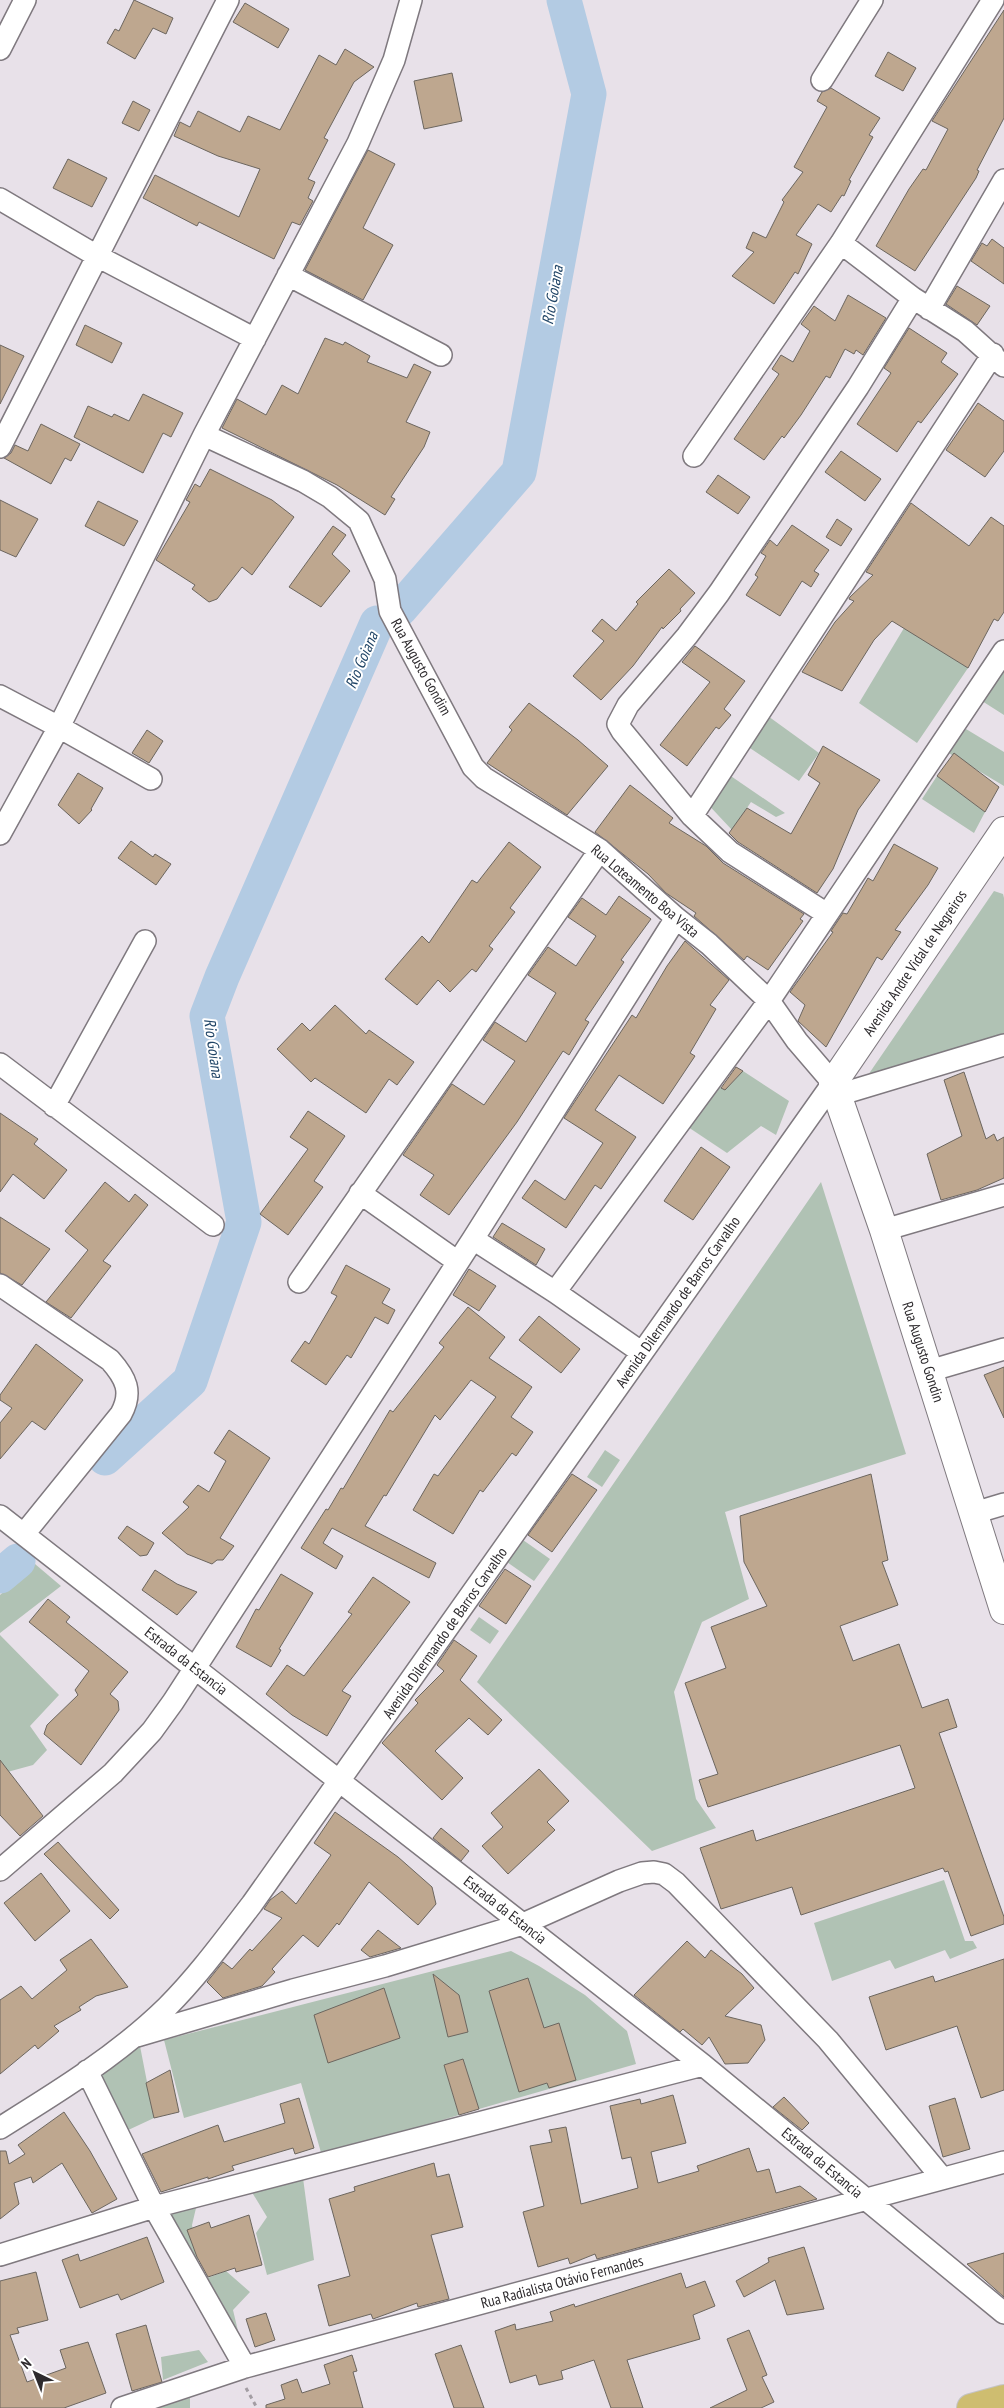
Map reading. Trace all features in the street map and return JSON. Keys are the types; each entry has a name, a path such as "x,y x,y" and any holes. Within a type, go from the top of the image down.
{"street":[{"path":"0,49 25,0"},
{"path":"0,447 228,0"},
{"path":"0,834 59,727 204,435 358,143 394,60 411,0"},
{"path":"822,80 872,0"},
{"path":"694,456 841,243 993,0"},
{"path":"827,914 730,852 692,816 618,724 628,705 687,636 719,593 858,387 921,303 1004,180"},
{"path":"0,199 97,256 255,339"},
{"path":"692,816 999,360 965,331 921,303 841,243"},
{"path":"288,275 441,355"},
{"name":"Rua Augusto Gondim","path":"204,435 302,481 330,497 359,522 385,579 390,611 473,766 484,778"},
{"path":"556,1292 769,1001 1004,651"},
{"path":"0,696 151,779"},
{"name":"Rua Loteamento Boa Vista","path":"484,778 600,850 708,944 769,1001 835,1089"},
{"name":"Avenida Andre Vidal de Negreiros","path":"835,1089 1004,831"},
{"path":"299,1282 600,850"},
{"path":"0,1870 113,1773 152,1731 473,1239 676,918"},
{"path":"54,1106 145,940"},
{"path":"835,1089 1004,1045"},
{"path":"0,1064 213,1225"},
{"name":"Rua Augusto Gondin","path":"835,1089 884,1230 1004,1610"},
{"name":"Avenida Dilermando de Barros Carvalho","path":"0,2128 87,2071 132,2038 166,2007 219,1948 340,1780 641,1352 835,1089"},
{"path":"360,1193 458,1262"},
{"path":"884,1230 1004,1195"},
{"path":"473,1239 556,1292 641,1352"},
{"path":"0,1285 110,1360 119,1370 128,1393 128,1402 121,1414 24,1534"},
{"path":"929,1372 1004,1349"},
{"path":"974,1513 1004,1504"},
{"name":"Estrada da Estancia","path":"0,1516 703,2065 1004,2313"},
{"path":"132,2038 293,1990 385,1966 523,1924 619,1881 642,1873 654,1872 664,1874 676,1883 828,2040 942,2178"},
{"path":"0,2255 154,2207 703,2065"},
{"path":"87,2071 154,2207 245,2367"},
{"name":"Rua Radialista Otávio Fernandes","path":"122,2408 245,2367 1004,2162"}],"green space":[{"path":"904,628 968,668 917,743 859,703"},
{"path":"1004,670 1004,715 982,701"},
{"path":"761,711 819,753 799,781 741,742"},
{"path":"966,729 1004,752 1004,786 947,752"},
{"path":"722,770 785,813 776,817 751,802 732,830 703,799"},
{"path":"937,776 985,812 974,833 922,799"},
{"path":"994,891 1003,894 1004,898 1004,1039 866,1078"},
{"path":"743,1071 789,1101 776,1135 761,1126 727,1153 682,1123 712,1082 725,1090"},
{"path":"821,1182 906,1454 725,1512 749,1599 702,1622 674,1692 696,1799 716,1828 652,1851 477,1682"},
{"path":"605,1450 620,1460 602,1487 587,1477"},
{"path":"523,1540 550,1559 534,1581 507,1562"},
{"path":"35,1564 61,1586 0,1633 0,1595"},
{"path":"479,1617 499,1631 490,1644 470,1630"},
{"path":"0,1635 59,1695 30,1726 47,1750 33,1765 0,1774"},
{"path":"944,1880 965,1941 973,1941 977,1948 950,1959 945,1950 895,1969 890,1960 832,1981 814,1923"},
{"path":"511,1951 585,1995 627,2031 636,2064 479,2109 463,2059 444,2065 459,2115 322,2156 301,2083 184,2118 164,2040"},
{"path":"140,2046 154,2118 124,2132 96,2075"},
{"path":"303,2178 314,2260 267,2275 256,2233 267,2217 250,2189"},
{"path":"196,2208 192,2225 201,2277 165,2213"},
{"path":"226,2271 250,2292 233,2310 243,2352 202,2278 205,2279"},
{"path":"199,2350 208,2362 163,2380 161,2357"},
{"path":"190,2398 190,2408 148,2408 148,2406"}],"building":[{"path":"134,0 173,18 166,34 153,28 135,59 107,43 115,29 119,31"},
{"path":"245,3 289,29 278,48 233,22"},
{"path":"1004,10 1004,118 977,170 979,171 976,178 915,271 876,246 909,189 923,169 926,170 948,129 932,121"},
{"path":"345,49 374,67 354,82 324,138 328,140 308,179 315,182 308,198 313,201 300,225 292,222 274,259 199,222 197,226 143,198 155,175 239,217 260,169 218,156 174,136 180,122 190,127 198,111 240,132 248,116 280,130 319,55 336,65"},
{"path":"888,52 916,68 903,91 875,76"},
{"path":"452,73 462,121 424,129 414,81"},
{"path":"831,88 880,118 869,135 873,137 849,180 851,181 844,196 842,195 831,212 818,204 796,235 812,244 798,274 795,272 774,304 732,276 754,252 746,248 753,232 766,238 784,202 782,200 803,172 794,167 827,107 817,101 822,92"},
{"path":"133,101 150,110 139,131 122,123"},
{"path":"368,150 395,164 363,228 393,245 363,300 305,270"},
{"path":"68,159 107,178 92,207 53,188"},
{"path":"992,239 1004,248 1004,284 971,261 982,243 987,246"},
{"path":"957,286 990,306 977,325 946,304"},
{"path":"848,295 886,318 863,355 856,350 854,354 845,349 830,378 826,376 801,415 764,460 734,439 779,374 772,369 781,355 793,362 810,331 801,324 814,306 835,321"},
{"path":"85,325 122,343 112,363 76,345"},
{"path":"909,328 947,353 941,362 958,374 921,423 918,421 897,452 857,424 891,373 884,368"},
{"path":"325,338 343,345 345,342 370,356 367,362 407,378 414,364 431,372 406,422 430,432 424,447 391,497 395,499 385,515 337,485 222,428 237,399 266,415 282,385 298,394"},
{"path":"0,345 24,356 0,404"},
{"path":"143,394 183,413 171,437 163,433 143,473 74,437 88,406 112,417 114,414 129,421"},
{"path":"978,403 1004,421 1004,451 985,477 946,450"},
{"path":"41,424 80,444 71,461 65,458 51,484 4,458 11,453 15,445 28,451"},
{"path":"841,451 881,479 865,501 825,472"},
{"path":"210,469 272,500 294,517 252,575 242,567 217,599 209,602 192,589 195,585 156,560 190,502 186,500 195,484 200,487"},
{"path":"718,475 750,497 738,514 706,492"},
{"path":"0,500 38,519 16,557 0,550"},
{"path":"98,501 138,521 124,546 85,526"},
{"path":"911,503 969,546 991,517 1004,526 1004,612 998,621 994,619 968,668 892,621 874,640 842,691 802,672 835,622 854,601 849,599 850,597 873,575 866,572"},
{"path":"837,519 852,529 841,546 826,537"},
{"path":"792,525 829,550 814,571 819,574 811,587 802,581 780,616 746,595 758,577 755,575 766,556 761,553 770,540 777,546"},
{"path":"333,526 346,535 332,554 350,571 321,607 289,587"},
{"path":"669,569 695,593 680,609 681,611 663,629 662,627 633,666 601,700 573,676 604,641 592,631 602,619 616,631 638,604 636,602"},
{"path":"695,646 745,681 724,709 731,715 719,729 716,727 687,766 660,745 710,682 682,662"},
{"path":"529,703 578,740 608,766 567,815 487,763 512,730 509,727"},
{"path":"147,730 163,741 149,763 132,753"},
{"path":"823,746 880,780 858,810 833,869 817,893 738,842 729,833 747,808 791,834 820,783 808,775"},
{"path":"954,753 999,787 985,812 937,776"},
{"path":"78,773 103,788 92,810 79,824 58,805"},
{"path":"630,785 673,818 669,823 706,846 723,863 804,914 800,919 803,921 768,970 747,956 744,960 694,916 696,913 666,893 648,874 595,832"},
{"path":"131,841 153,857 155,854 171,864 156,885 118,858"},
{"path":"509,842 541,867 510,908 515,912 489,946 493,949 476,972 472,969 450,992 438,980 417,1005 385,979 422,936 429,943 472,880 477,883"},
{"path":"894,844 938,868 895,930 901,932 882,960 877,957 826,1047 798,1021 805,1005 790,992 833,932 831,931 843,913 847,914 868,878 873,881"},
{"path":"619,896 651,919 621,960 624,962 585,1020 589,1022 569,1055 563,1051 517,1122 449,1215 420,1195 434,1175 403,1155 452,1084 484,1105 515,1061 483,1040 495,1022 526,1042 556,993 528,975 548,947 576,966 596,936 568,917 582,898 606,915"},
{"path":"685,941 729,980 710,1005 716,1009 690,1053 695,1056 663,1104 619,1075 595,1110 636,1137 601,1189 595,1185 566,1228 522,1198 535,1180 565,1200 603,1143 564,1118 632,1015 636,1018 667,966"},
{"path":"335,1005 366,1034 369,1030 414,1062 397,1085 389,1079 366,1113 315,1078 311,1082 277,1049 302,1023 310,1031"},
{"path":"736,1067 743,1071 725,1090 721,1088"},
{"path":"964,1072 986,1139 994,1134 997,1141 1004,1137 1004,1178 977,1190 941,1200 927,1154 962,1136 944,1080"},
{"path":"308,1111 345,1136 314,1181 323,1187 288,1235 260,1214 308,1149 290,1137"},
{"path":"0,1113 38,1139 34,1144 67,1170 44,1199 13,1174 0,1192"},
{"path":"701,1147 730,1167 693,1220 664,1201"},
{"path":"105,1182 129,1202 135,1194 148,1205 103,1261 111,1266 71,1318 46,1302 88,1250 65,1231"},
{"path":"0,1217 50,1249 22,1285 0,1273"},
{"path":"502,1223 545,1249 536,1265 493,1237"},
{"path":"346,1265 390,1289 382,1303 395,1310 388,1324 375,1317 351,1358 347,1355 326,1385 291,1361 305,1341 309,1344 337,1296 331,1293"},
{"path":"469,1269 496,1286 479,1311 453,1295"},
{"path":"468,1307 505,1337 489,1358 532,1387 511,1417 533,1432 516,1456 512,1453 483,1492 480,1490 453,1534 413,1510 434,1474 438,1476 496,1397 471,1380 440,1420 435,1415 386,1496 384,1495 365,1526 436,1563 429,1578 332,1528 323,1543 343,1556 336,1569 301,1548 326,1509 328,1510 341,1488 343,1489 390,1410 393,1412 444,1347 439,1343"},
{"path":"539,1316 580,1349 561,1373 519,1340"},
{"path":"36,1344 83,1380 45,1430 32,1421 0,1459 0,1423 12,1408 0,1400 0,1395"},
{"path":"1004,1367 1004,1418 984,1375"},
{"path":"229,1430 270,1458 220,1538 234,1546 223,1560 217,1560 212,1564 187,1554 162,1533 189,1507 183,1502 198,1485 209,1492 226,1461 214,1453"},
{"path":"572,1474 597,1490 552,1552 528,1535"},
{"path":"871,1474 888,1560 882,1562 898,1605 840,1626 853,1661 899,1644 922,1708 948,1699 957,1727 939,1733 1004,1917 1004,1924 971,1936 948,1871 945,1872 943,1868 801,1915 792,1887 721,1909 700,1848 753,1830 756,1841 915,1788 900,1745 708,1807 699,1780 718,1774 685,1683 726,1668 711,1627 767,1606 744,1562 740,1516"},
{"path":"127,1526 154,1543 147,1555 140,1556 118,1538"},
{"path":"505,1569 531,1586 506,1624 479,1606"},
{"path":"155,1570 177,1584 197,1592 177,1615 142,1590"},
{"path":"281,1574 313,1593 279,1649 281,1650 271,1667 236,1647 256,1609 259,1610"},
{"path":"373,1577 410,1602 342,1691 351,1696 327,1736 292,1715 266,1694 287,1665 304,1676 352,1614 348,1612"},
{"path":"48,1599 70,1617 66,1622 128,1672 110,1694 118,1701 119,1710 81,1765 44,1734 47,1725 78,1695 75,1690 89,1671 29,1622"},
{"path":"454,1640 477,1656 460,1680 502,1720 488,1735 469,1718 435,1751 463,1778 442,1800 382,1743 418,1703 415,1700 444,1671 437,1665"},
{"path":"0,1760 43,1816 20,1836 0,1815"},
{"path":"539,1769 569,1801 547,1822 555,1830 508,1874 482,1846 503,1827 491,1813"},
{"path":"335,1812 398,1857 432,1887 436,1904 418,1925 369,1882 339,1925 337,1923 318,1947 303,1935 272,1969 275,1972 262,1986 223,1998 207,1982 223,1962 232,1969 250,1949 252,1951 282,1918 264,1909 270,1900 282,1891 296,1904 331,1855 314,1843"},
{"path":"441,1828 469,1851 461,1861 433,1838"},
{"path":"58,1842 119,1910 110,1919 44,1854"},
{"path":"41,1873 70,1911 35,1941 4,1903"},
{"path":"378,1930 401,1948 370,1957 361,1950"},
{"path":"91,1939 128,1987 96,1996 79,2007 81,2010 54,2026 59,2031 38,2049 35,2045 0,2074 0,2000 21,1986 32,1999 67,1970 60,1960"},
{"path":"687,1941 705,1958 711,1950 742,1974 754,1988 725,2016 761,2025 765,2040 748,2063 725,2064 709,2037 702,2045 683,2029 680,2032 634,1995"},
{"path":"1004,1959 1004,2090 981,2098 957,2026 886,2050 869,1997 933,1976 935,1982"},
{"path":"433,1974 459,1995 468,2032 448,2037"},
{"path":"528,1978 544,2028 559,2023 576,2080 549,2088 547,2083 519,2092 489,1991"},
{"path":"384,1988 400,2038 328,2063 314,2015"},
{"path":"463,2059 479,2109 459,2115 444,2065"},
{"path":"170,2070 179,2112 154,2118 146,2083"},
{"path":"673,2095 686,2143 651,2152 658,2183 699,2171 697,2166 749,2148 757,2172 769,2169 776,2193 800,2186 817,2199 597,2259 595,2254 570,2264 568,2258 538,2267 523,2212 544,2206 530,2146 552,2142 549,2130 566,2127 581,2204 638,2188 631,2157 622,2159 610,2106 640,2099 641,2104"},
{"path":"784,2097 809,2123 802,2130 773,2107"},
{"path":"299,2098 314,2148 295,2154 293,2148 232,2166 234,2170 208,2179 208,2177 161,2192 142,2154 218,2125 224,2142 285,2123 280,2104"},
{"path":"955,2098 970,2149 943,2157 929,2106"},
{"path":"64,2112 90,2151 117,2199 92,2213 62,2163 33,2183 31,2177 14,2183 19,2204 0,2219 0,2151 6,2151 9,2164 25,2154 18,2145"},
{"path":"434,2163 437,2177 449,2174 463,2227 431,2235 449,2299 418,2307 417,2303 373,2319 371,2314 329,2326 318,2285 350,2276 329,2199 355,2191 354,2187"},
{"path":"249,2215 262,2265 236,2272 235,2268 208,2277 197,2257 187,2230 209,2222 211,2228"},
{"path":"147,2237 164,2282 121,2300 118,2294 80,2308 62,2260 78,2254 80,2261"},
{"path":"804,2247 824,2309 787,2315 775,2280 744,2297 736,2281 769,2262 768,2258"},
{"path":"1004,2253 1004,2297 967,2264"},
{"path":"36,2272 48,2320 17,2328 19,2333 10,2335 27,2382 66,2368 60,2350 88,2342 106,2393 64,2408 0,2408 0,2281"},
{"path":"681,2273 686,2288 705,2281 715,2306 693,2315 700,2339 627,2360 643,2408 611,2408 594,2360 561,2371 563,2379 539,2385 536,2375 510,2383 495,2331 515,2324 516,2330 553,2321 550,2312 574,2304 575,2307"},
{"path":"266,2313 275,2340 255,2347 246,2319"},
{"path":"146,2325 162,2382 132,2391 116,2334"},
{"path":"749,2330 767,2375 762,2377 774,2402 761,2408 710,2408 747,2390 727,2339"},
{"path":"461,2345 484,2408 454,2408 435,2354"},
{"path":"352,2355 357,2371 353,2372 363,2408 266,2408 266,2405 285,2399 281,2385 297,2379 302,2393 330,2384 324,2365"}],"waterway":[{"name":"Rio Goiana","path":"400,609 519,472 589,94 564,0"},
{"name":"Rio Goiana","path":"105,1458 190,1381 244,1222 207,1016 222,977 377,623"},
{"name":"Rio Goiana","path":"0,1576 18,1561"}]}
